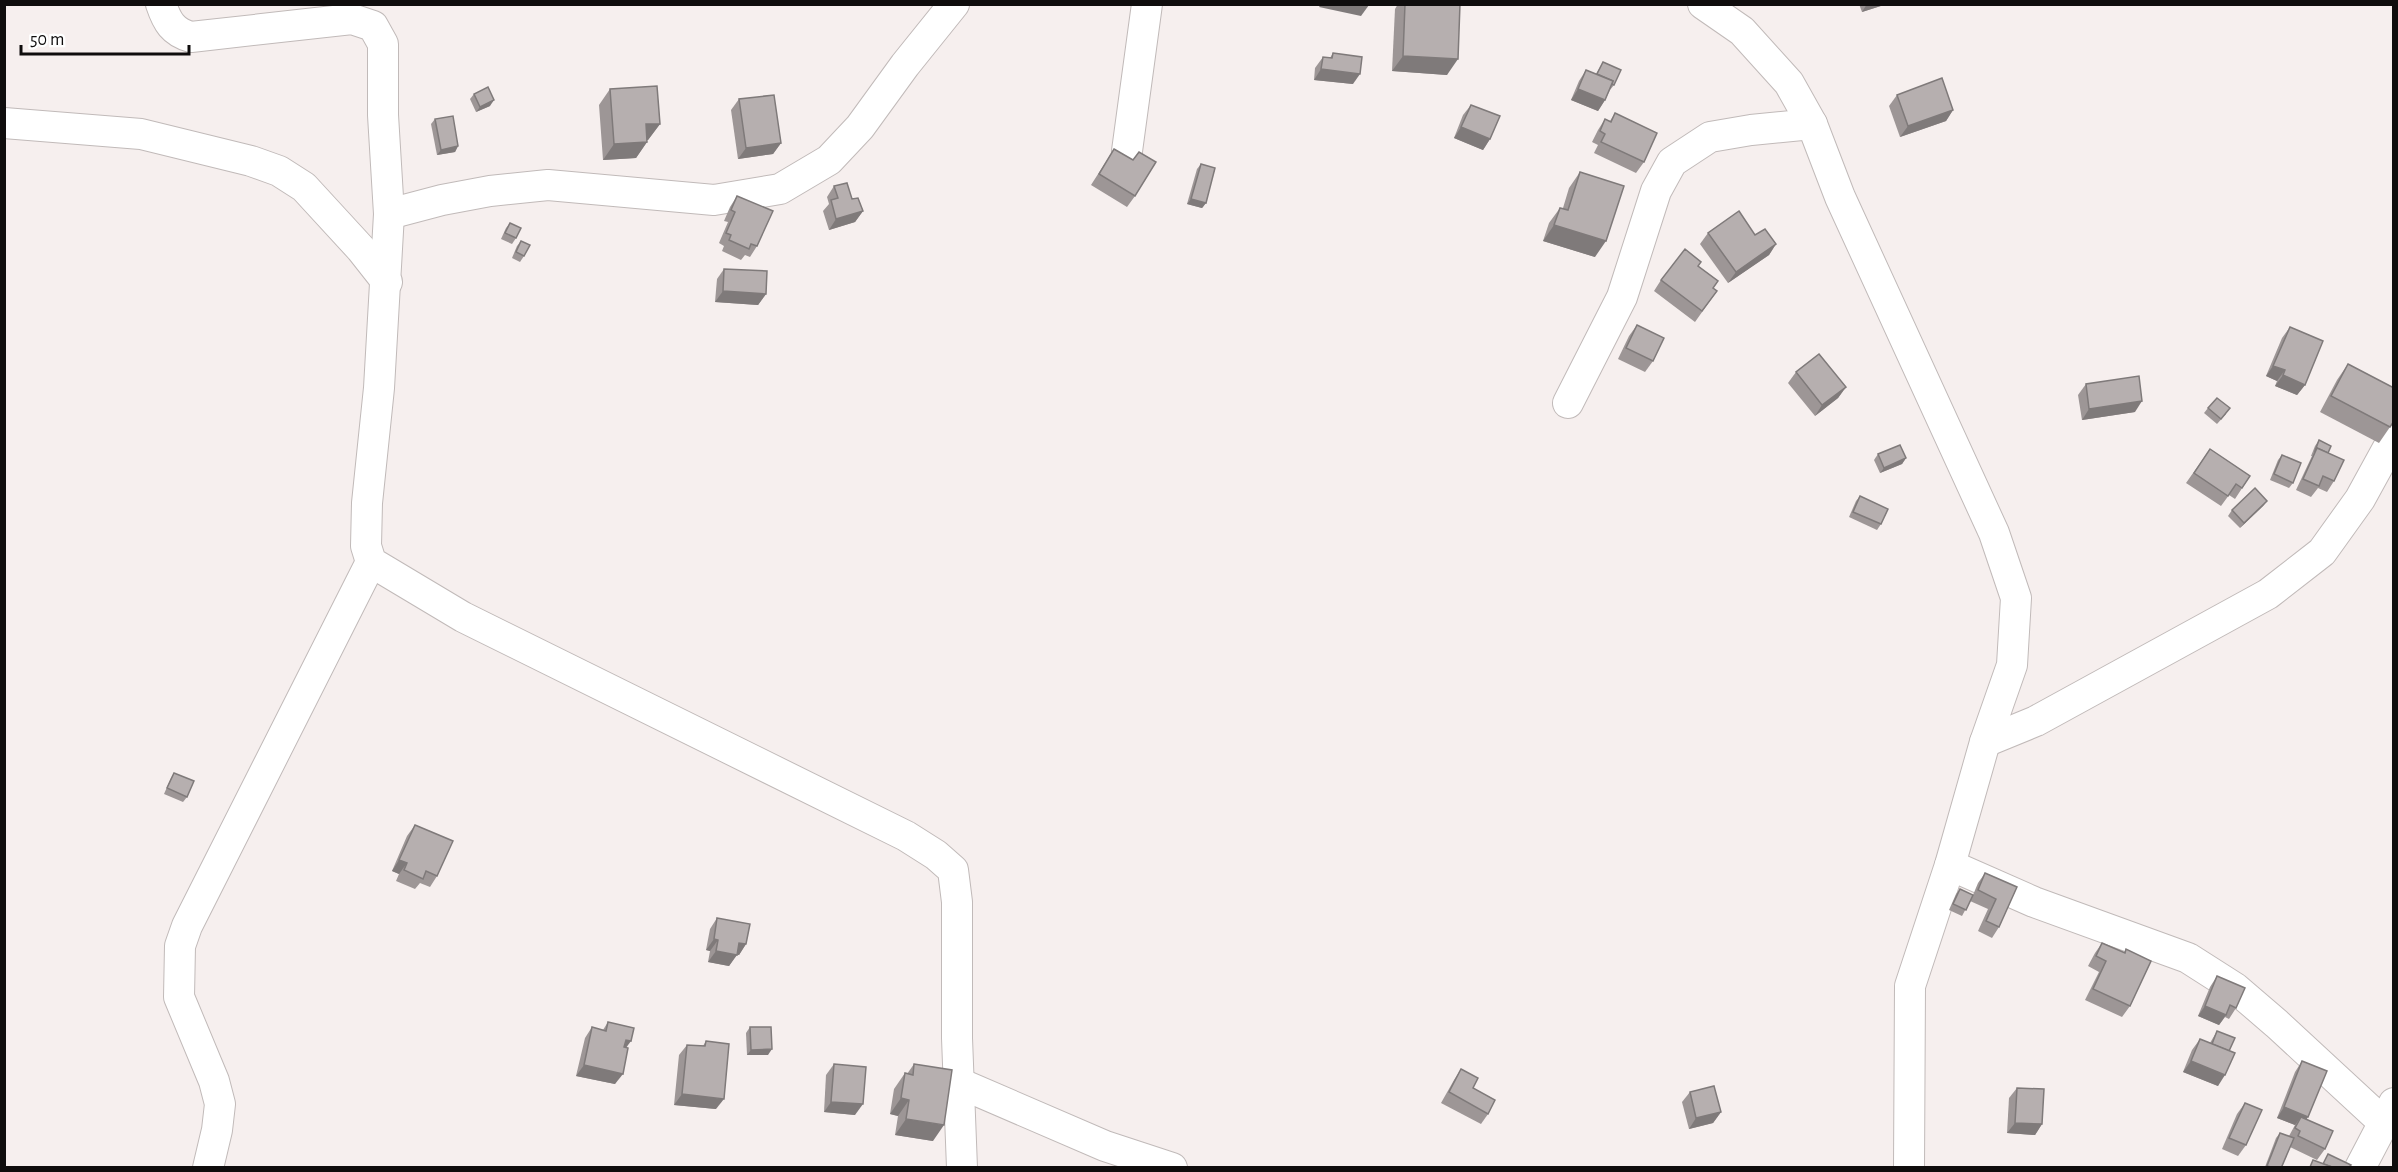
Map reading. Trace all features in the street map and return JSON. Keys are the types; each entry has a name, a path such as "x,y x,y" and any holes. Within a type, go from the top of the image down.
{"street":[{"path":"161,4 166,21 178,33 191,37 352,19 373,26 383,44 382,115 389,214 387,282 379,388 367,503 366,546 371,562 463,617 906,836 936,855 953,870 957,902 962,1167"},
{"path":"389,214 442,200 490,191 548,185 714,200 780,189 829,160 860,127 904,65 954,4"},
{"path":"1127,151 1147,4"},
{"path":"1703,4 1744,18 1788,83 1812,124 1840,197 1994,533 2016,598 2012,665 1985,742 1950,865 1910,986 1909,1167"},
{"path":"4,123 141,134 251,161 279,171 304,188 361,249 387,282"},
{"path":"1568,403 1622,297 1656,191 1672,162 1710,137 1812,124"},
{"path":"1985,742 2036,721 2268,594 2322,552 2360,499 2394,437"},
{"path":"208,1167 217,1130 220,1104 214,1081 179,996 180,946 187,926 371,562"},
{"path":"1950,865 2034,902 2188,958 2235,988 2388,1112 2360,1167"},
{"path":"959,1083 1105,1146 1172,1167"}],"building":[{"path":"1405,4 1460,4 1458,59 1403,56"},
{"path":"1333,53 1362,57 1360,74 1321,69 1323,57 1332,58"},
{"path":"1603,62 1621,70 1614,85 1613,81 1597,74"},
{"path":"1586,70 1613,81 1605,100 1578,89"},
{"path":"1942,78 1953,110 1908,126 1897,95"},
{"path":"657,86 660,124 646,124 647,142 614,144 610,89"},
{"path":"488,87 494,100 480,107 474,94"},
{"path":"774,95 781,143 746,148 739,99"},
{"path":"1471,105 1500,116 1490,139 1461,127"},
{"path":"1615,113 1657,133 1644,162 1601,142 1605,134 1600,131 1605,119 1611,122"},
{"path":"453,116 458,146 441,150 435,119"},
{"path":"1114,149 1133,160 1139,152 1156,162 1135,196 1099,174"},
{"path":"1201,164 1215,168 1206,203 1191,199"},
{"path":"1580,172 1624,186 1606,241 1554,225 1560,208 1568,210"},
{"path":"847,183 852,199 858,198 863,211 836,219 831,200 838,198 834,186"},
{"path":"737,196 773,211 757,246 751,244 749,249 729,240 731,235 726,233 735,212 731,210"},
{"path":"1739,211 1755,235 1765,229 1776,244 1736,272 1708,233"},
{"path":"510,223 521,228 516,238 505,233"},
{"path":"521,241 530,245 524,256 516,252"},
{"path":"1685,249 1701,262 1698,266 1718,281 1713,288 1717,291 1702,311 1661,280"},
{"path":"724,269 767,271 766,294 723,291"},
{"path":"1637,325 1664,338 1653,361 1626,348"},
{"path":"2290,327 2323,341 2305,385 2283,375 2285,370 2273,366"},
{"path":"1819,354 1846,387 1822,405 1796,372"},
{"path":"2348,364 2394,388 2394,421 2390,427 2331,396"},
{"path":"2139,376 2142,401 2089,409 2086,384"},
{"path":"2217,398 2230,408 2221,419 2208,408"},
{"path":"2319,440 2331,446 2328,453 2317,448 2315,451"},
{"path":"1900,445 1906,458 1884,468 1878,454"},
{"path":"2317,448 2344,460 2334,481 2323,476 2319,486 2303,479"},
{"path":"2210,449 2250,476 2242,488 2236,484 2228,496 2194,473"},
{"path":"2282,455 2301,463 2293,483 2274,474"},
{"path":"2255,488 2267,501 2244,523 2232,510"},
{"path":"1860,496 1888,509 1881,524 1853,512"},
{"path":"174,773 194,781 187,797 167,788"},
{"path":"415,825 453,841 437,876 426,871 423,879 404,870 407,863 399,860"},
{"path":"1985,873 2017,887 1999,927 1986,921 1996,899 1978,890"},
{"path":"1960,889 1973,895 1966,910 1953,904"},
{"path":"717,918 750,924 746,944 739,943 737,955 716,951 718,940 714,939"},
{"path":"2102,943 2125,953 2126,949 2151,961 2130,1006 2093,989 2106,961 2096,956"},
{"path":"2217,976 2245,988 2236,1008 2230,1005 2226,1015 2205,1006"},
{"path":"608,1022 634,1028 631,1041 626,1040 624,1047 628,1048 623,1074 584,1065 592,1027 606,1031"},
{"path":"750,1027 771,1027 772,1049 751,1050"},
{"path":"2217,1031 2235,1038 2229,1051 2212,1044"},
{"path":"2200,1039 2235,1053 2225,1075 2191,1061"},
{"path":"706,1041 729,1044 724,1099 682,1094 687,1045 705,1046"},
{"path":"2302,1061 2327,1071 2308,1117 2284,1107"},
{"path":"834,1064 866,1067 863,1104 831,1102"},
{"path":"914,1064 952,1070 944,1125 906,1119 909,1100 901,1098 905,1073 913,1075"},
{"path":"1461,1069 1478,1078 1473,1088 1495,1100 1488,1114 1449,1092"},
{"path":"1714,1086 1721,1112 1696,1118 1690,1092"},
{"path":"2017,1088 2044,1089 2042,1124 2015,1123"},
{"path":"2245,1103 2262,1110 2246,1145 2229,1138"},
{"path":"2301,1117 2333,1131 2325,1149 2298,1136 2300,1131 2295,1128"},
{"path":"2280,1133 2294,1138 2282,1166 2267,1166"},
{"path":"2328,1154 2351,1165 2332,1167 2323,1164"},
{"path":"2313,1160 2332,1167 2310,1167"}]}
